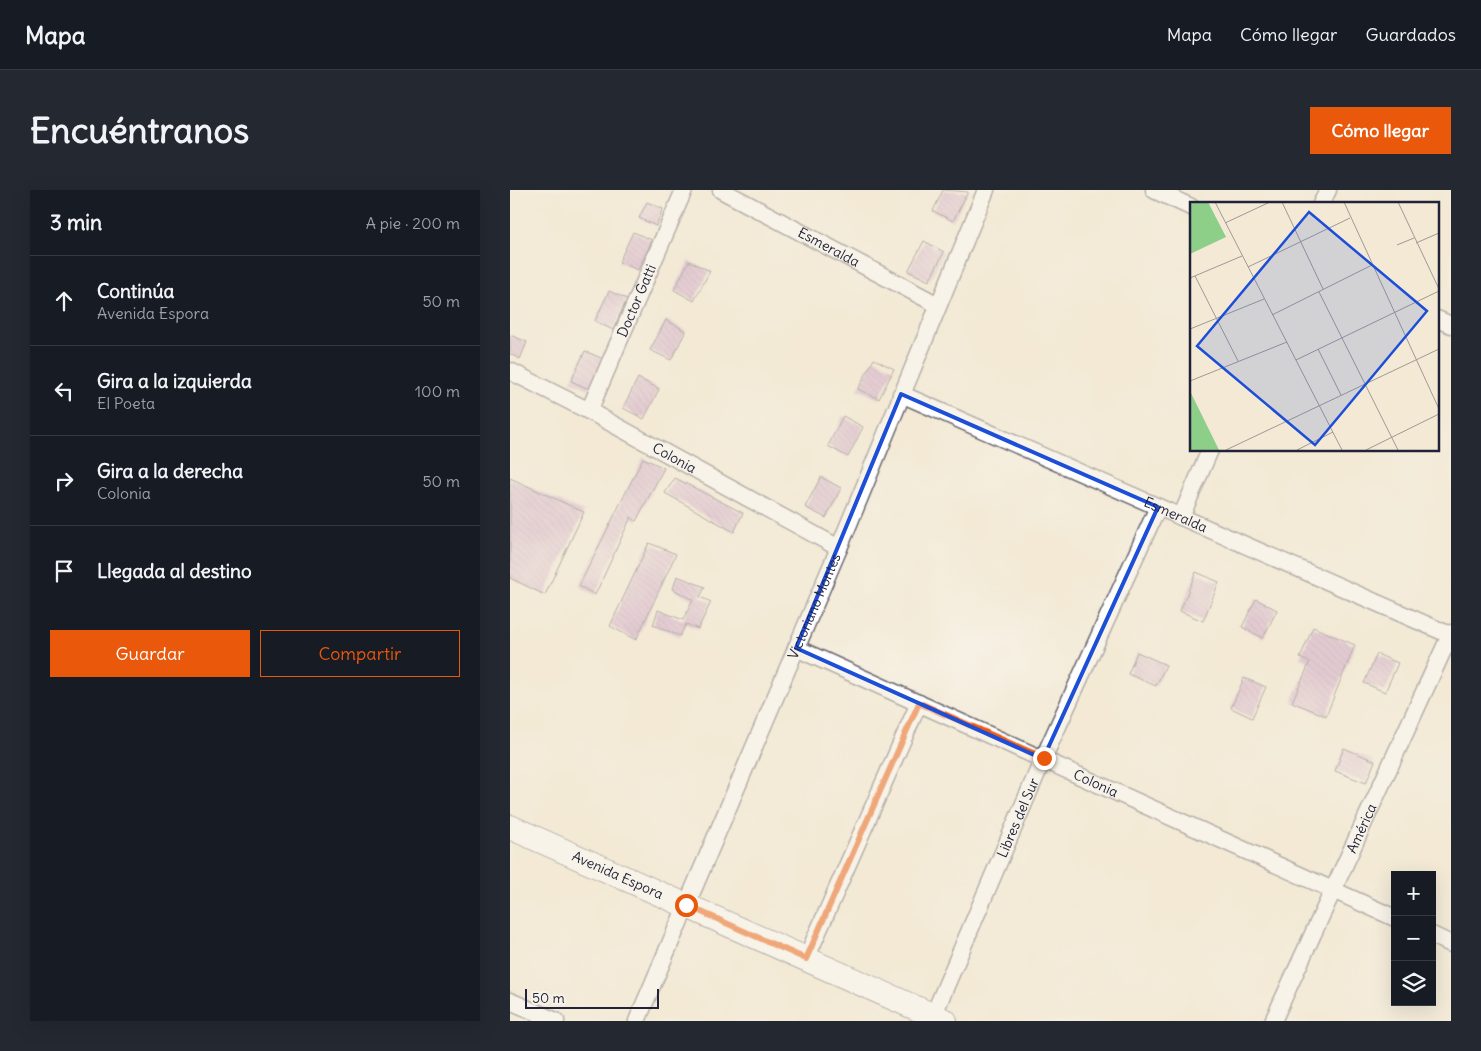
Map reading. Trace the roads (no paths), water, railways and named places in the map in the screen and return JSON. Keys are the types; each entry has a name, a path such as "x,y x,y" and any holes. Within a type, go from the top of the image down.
{"main road":[{"name":"Avenida Espora","path":"510,827 936,1019"}],"street":[{"name":"Doctor Gatti","path":"589,411 684,190"},
{"name":"Esmeralda","path":"721,190 938,305"},
{"name":"Victoriano Montes","path":"637,1021 838,548 986,190"},
{"path":"1154,190 1190,207"},
{"path":"1322,202 1328,190"},
{"path":"1438,318 1451,325"},
{"name":"Colonia","path":"510,371 589,411 838,548"},
{"name":"Esmeralda","path":"902,394 1450,634"},
{"path":"1181,517 1210,451"},
{"name":"Libres del Sur","path":"936,1019 1044,758 1158,507"},
{"name":"América","path":"1273,1021 1450,634"},
{"name":"Colonia","path":"796,648 1044,758 1391,916"},
{"path":"806,959 919,703"},
{"path":"1436,937 1451,944"},
{"path":"510,1001 556,1021"}]}
